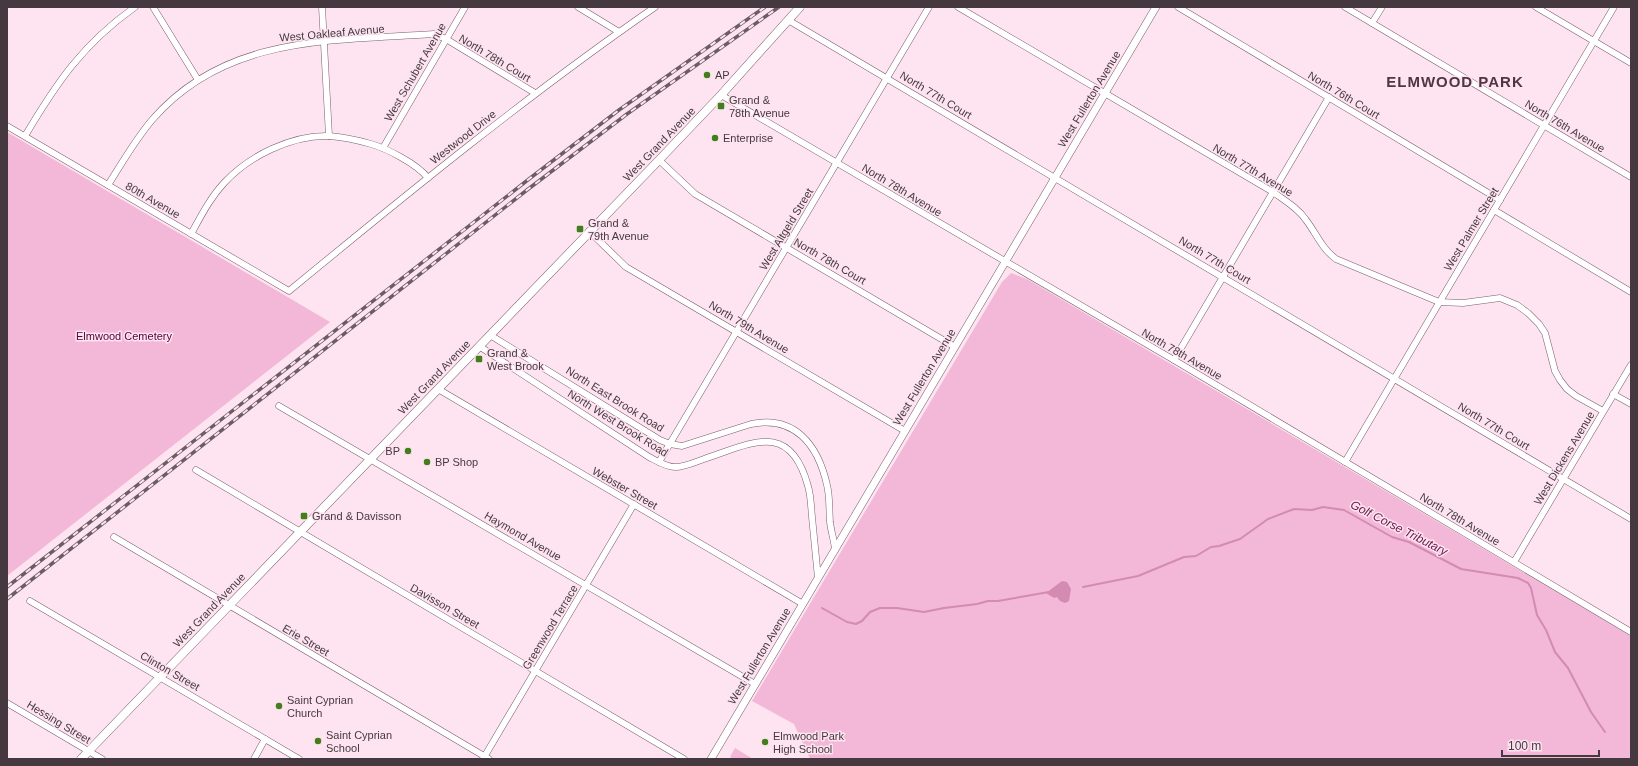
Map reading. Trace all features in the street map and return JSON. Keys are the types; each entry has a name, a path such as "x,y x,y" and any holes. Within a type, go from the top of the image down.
{"main road":[{"name":"West Grand Avenue","path":"81,759 660,160 800,7"}],"street":[{"path":"25,136 63,75 74,61 98,36 135,7"},
{"path":"153,7 198,80"},
{"path":"322,7 329,136"},
{"name":"West Schubert Avenue","path":"383,148 465,7"},
{"path":"578,7 618,32"},
{"name":"Westwood Drive","path":"289,291 535,93 618,32 655,7"},
{"name":"West Altgeld Street","path":"659,462 929,7"},
{"name":"North 77th Avenue","path":"958,7 1273,192 1306,219 1317,237 1336,259 1439,302 1463,304 1500,298 1517,305 1528,313 1539,324 1545,333 1555,371 1564,384 1576,396 1603,412"},
{"name":"North 76th Court","path":"1178,7 1500,200"},
{"name":"North 76th Avenue","path":"1345,7 1631,177"},
{"path":"1372,23 1382,7"},
{"path":"1536,7 1631,63"},
{"name":"West Palmer Street","path":"1345,462 1614,7"},
{"name":"West Fullerton Avenue","path":"711,759 1155,8"},
{"name":"North 77th Court","path":"788,20 1631,519"},
{"name":"West Oakleaf Avenue","path":"108,185 130,148 152,119 170,102 198,80 234,61 280,47 324,41 434,34 446,39"},
{"name":"North 78th Court","path":"446,39 535,93"},
{"name":"North 78th Avenue","path":"721,95 1174,360 1631,632"},
{"path":"1174,360 1329,97"},
{"name":"80th Avenue","path":"7,126 289,291"},
{"path":"191,234 218,190 234,173 246,164 272,149 290,142 329,136 355,140 383,148 423,171 428,178"},
{"name":"North 78th Court","path":"660,160 695,194 955,347"},
{"path":"1494,210 1631,292"},
{"name":"North 79th Avenue","path":"590,231 626,267 905,431"},
{"name":"North East Brook Road","path":"490,335 660,440 670,444 682,446 763,421 785,425 803,435 811,446 824,473 828,487 830,523 835,549"},
{"name":"North West Brook Road","path":"479,346 659,462 668,466 675,467 689,464 750,443 764,441 778,443 790,449 797,459 809,488 818,578"},
{"name":"West Dickens Avenue","path":"1514,562 1631,365"},
{"name":"Webster Street","path":"438,389 803,604"},
{"path":"1613,394 1631,404"},
{"name":"Haymond Avenue","path":"279,406 755,684"},
{"name":"Davisson Street","path":"196,470 684,759"},
{"name":"Greenwood Terrace","path":"485,758 535,670 634,504"},
{"name":"Erie Street","path":"114,537 485,758"},
{"name":"Clinton Street","path":"30,601 299,759"},
{"name":"Hessing Street","path":"7,703 102,759"},
{"path":"254,759 266,739"}],"green space":[{"name":"Elmwood Cemetery","path":"7,132 330,322 7,576"},
{"path":"1011,273 1027,279 1631,636 1631,759 810,759 794,724 752,701 1002,282"},
{"path":"735,748 753,759 733,759 730,757"}],"shaded area":[{"path":"1062,581 1067,582 1071,589 1069,601 1065,603 1060,601 1057,597 1054,598 1046,593"}],"waterway":[{"name":"Golf Corse Tributary","path":"1083,587 1138,576 1184,557 1196,556 1211,547 1240,539 1268,519 1294,509 1312,510 1323,507 1344,510 1392,537 1409,542 1461,569 1518,578 1528,583 1531,588 1537,615 1546,630 1555,652 1568,668 1591,712 1605,732"},
{"path":"822,608 847,622 856,624 862,621 870,612 880,608 897,608 924,612 1049,592"}],"railway":[{"path":"7,587 619,110 765,7"},
{"path":"7,599 527,190 627,114 779,7"}],"place":[{"name":"AP","path":"707,75"},
{"name":"Grand & 78th Avenue","path":"721,106"},
{"name":"Enterprise","path":"715,138"},
{"name":"Grand & 79th Avenue","path":"580,229"},
{"name":"Grand & West Brook","path":"479,359"},
{"name":"BP","path":"408,451"},
{"name":"BP Shop","path":"427,462"},
{"name":"Grand & Davisson","path":"304,516"},
{"name":"Saint Cyprian Church","path":"279,706"},
{"name":"Saint Cyprian School","path":"318,741"},
{"name":"Elmwood Park High School","path":"765,742"}],"district":[{"name":"ELMWOOD PARK","path":"1455,82"}]}
